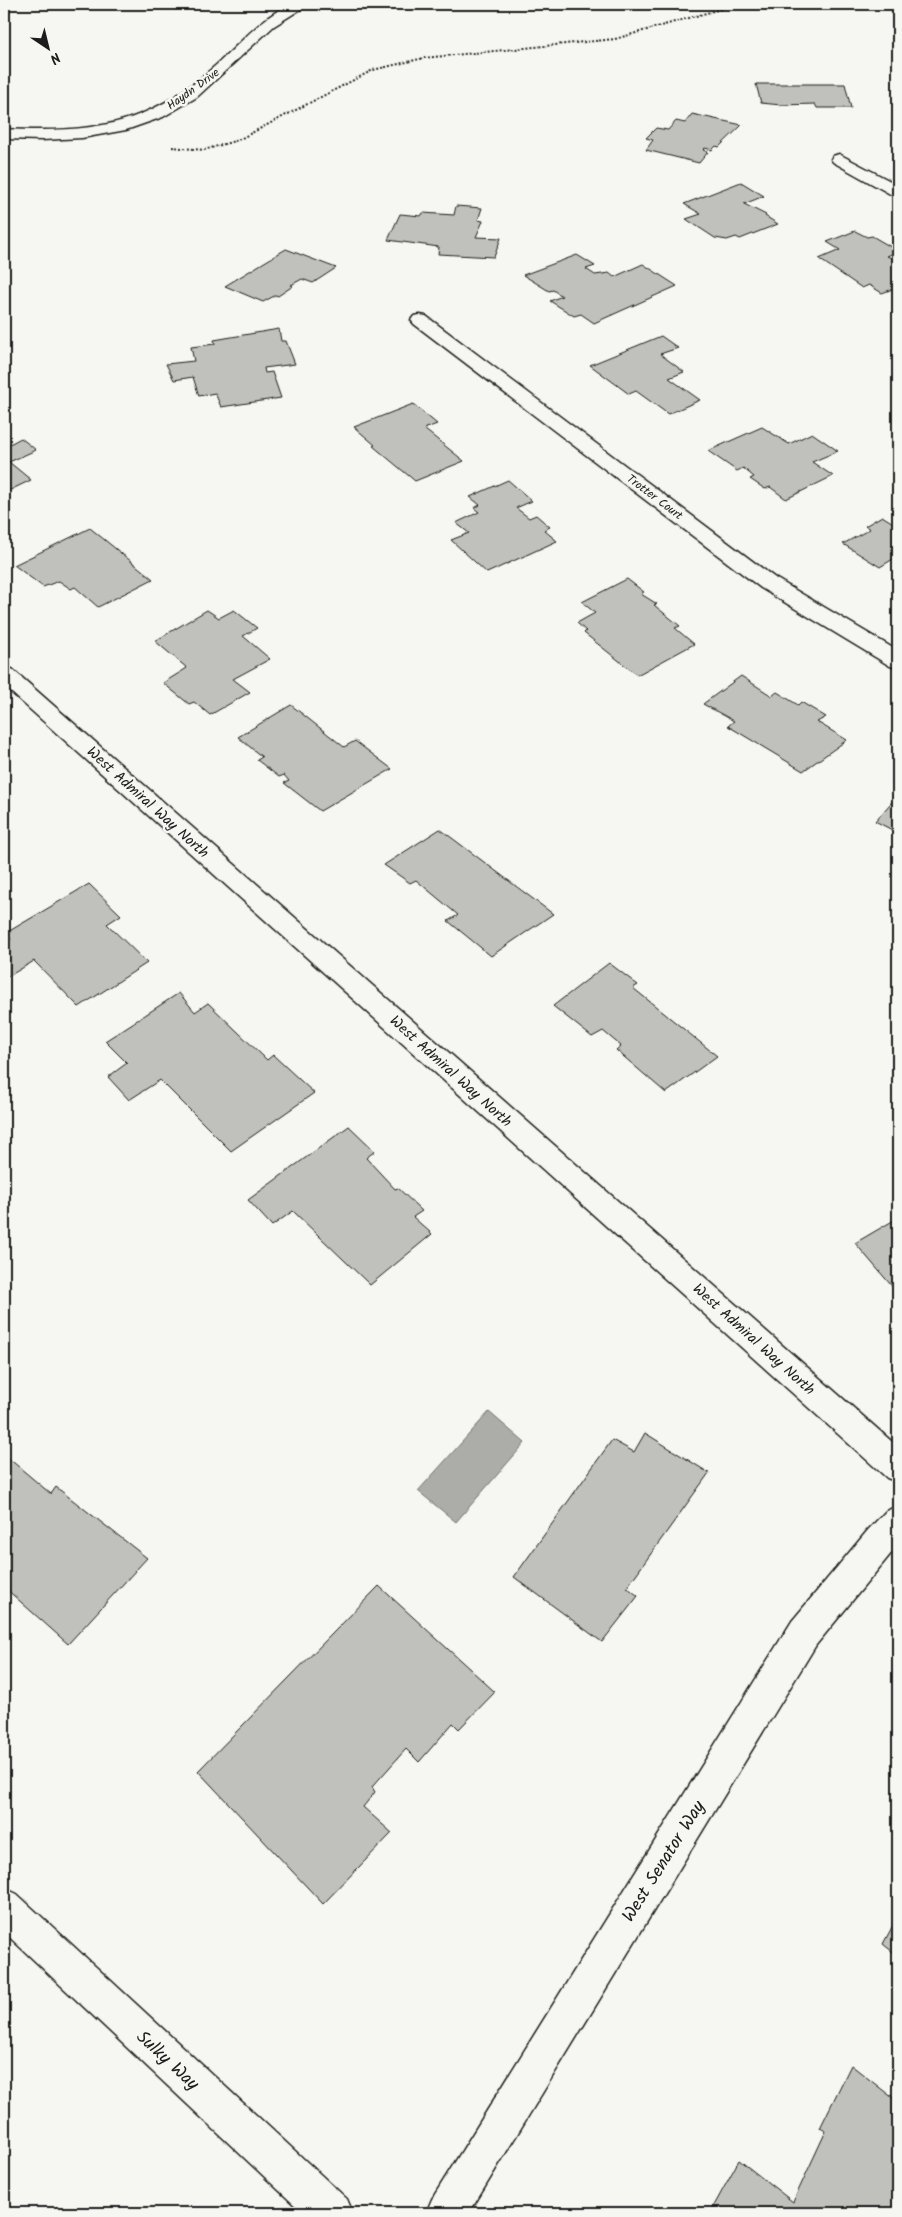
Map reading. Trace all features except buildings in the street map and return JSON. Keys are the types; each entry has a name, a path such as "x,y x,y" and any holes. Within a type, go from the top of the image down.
{"street":[{"name":"Haydn Drive","path":"4,134 42,135 78,132 126,124 156,115 172,107 221,69 276,17 296,5"},
{"path":"839,159 898,192"},
{"name":"Trotter Court","path":"420,320 768,583 898,661"},
{"name":"West Admiral Way North","path":"4,674 898,1467"},
{"name":"West Senator Way","path":"446,2213 804,1633 898,1522"},
{"name":"Sulky Way","path":"4,1907 333,2213"}],"path":[{"path":"126,124 146,139 167,147 204,150 238,140 373,70 424,58 615,39 738,4"}],"shaded area":[{"path":"489,1412 525,1443 456,1522 418,1491"}]}
